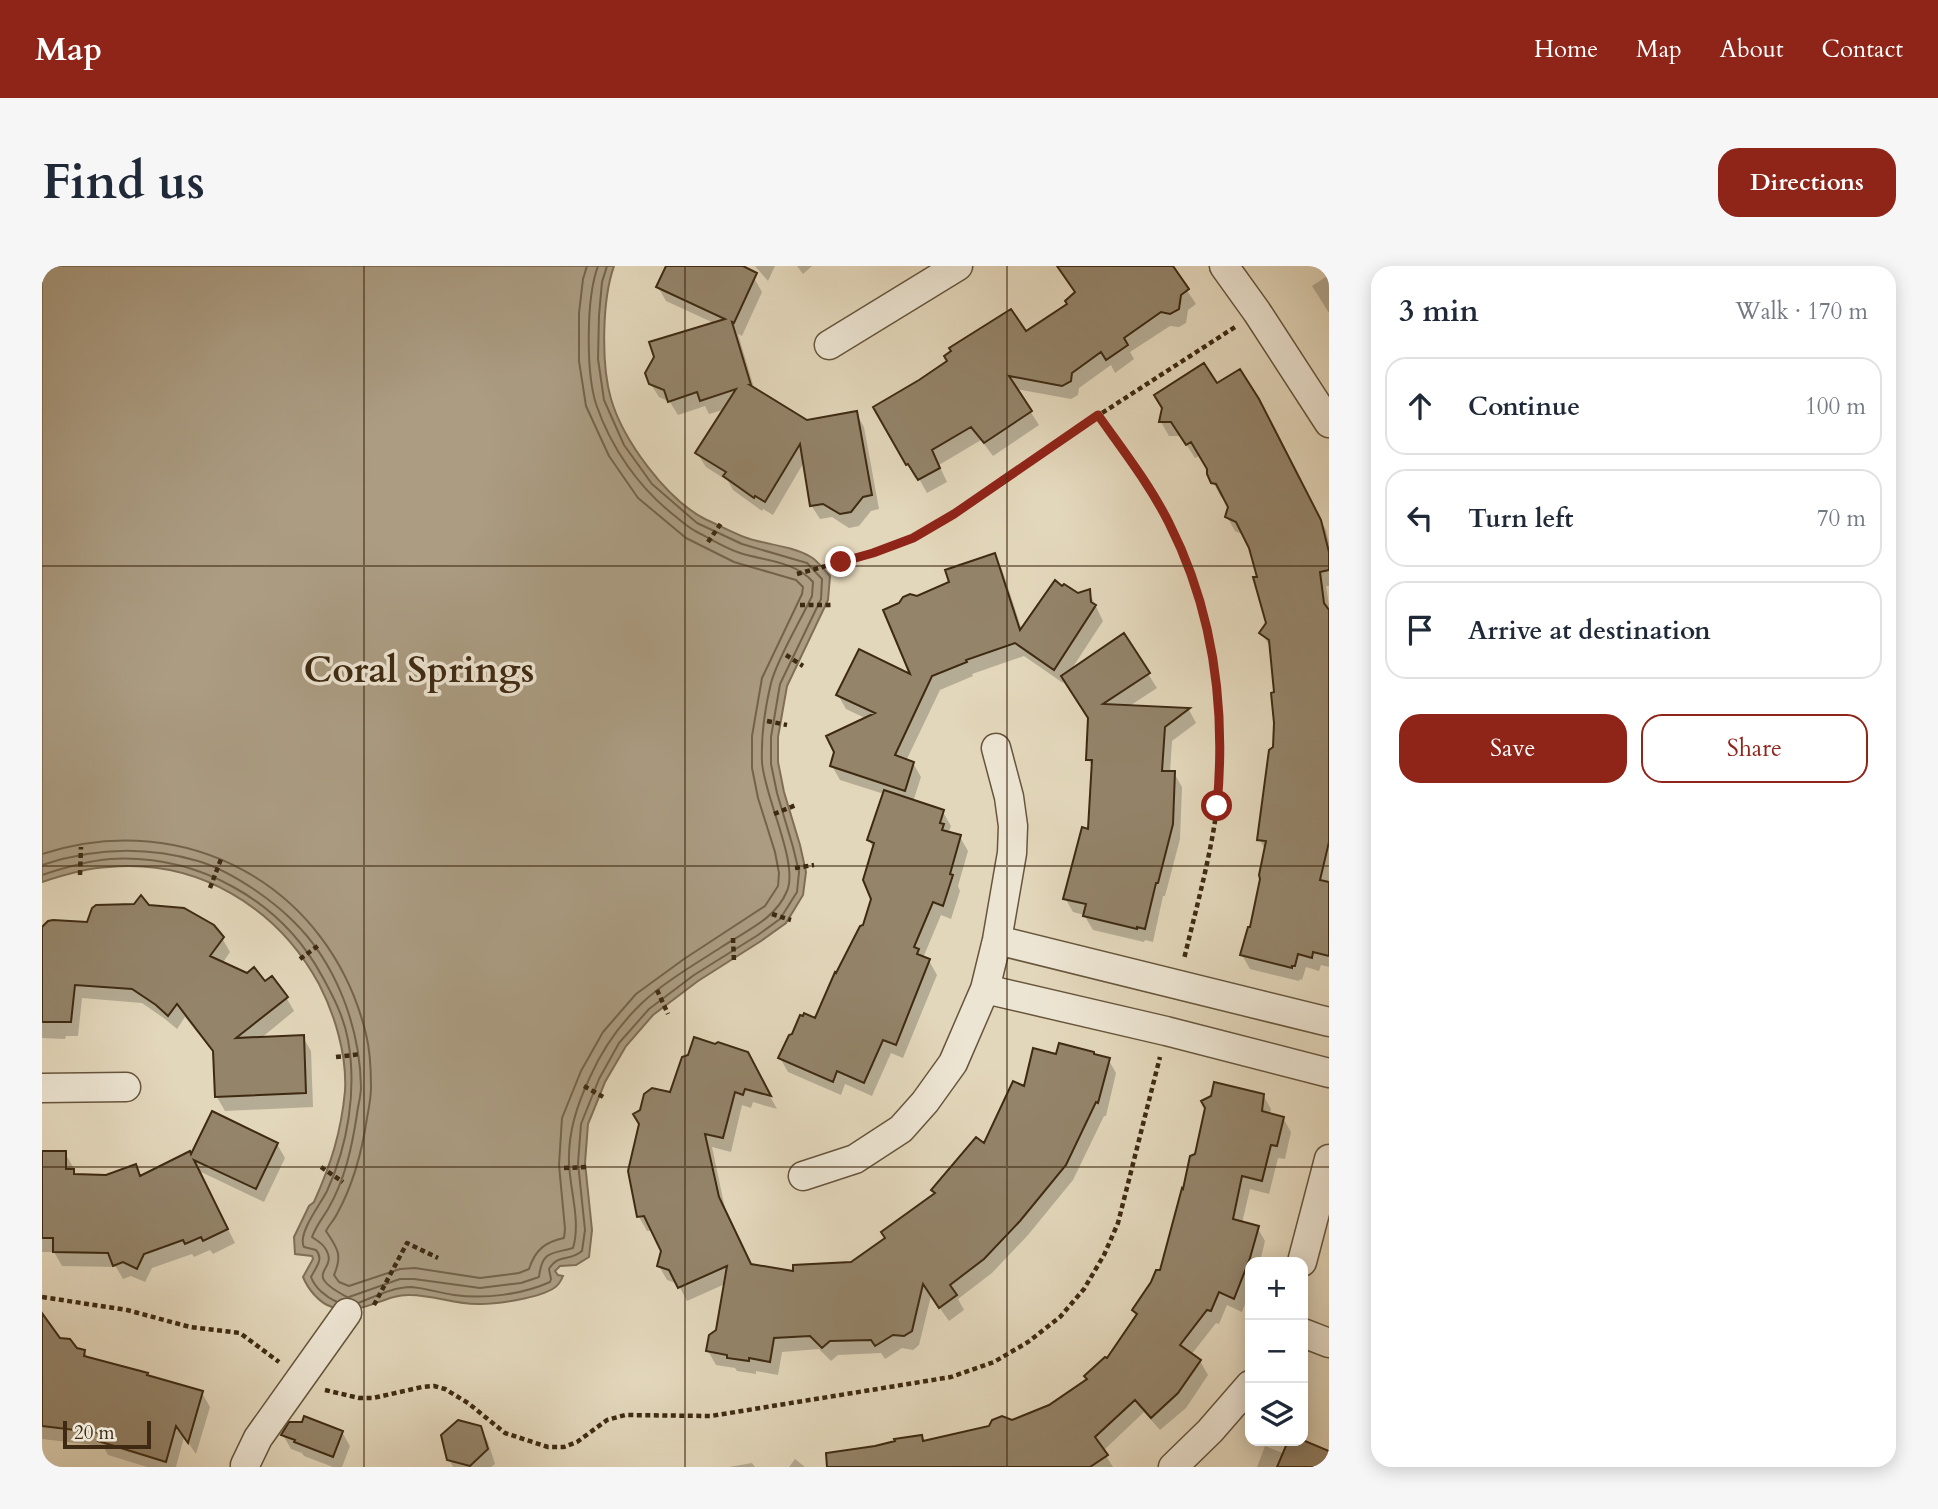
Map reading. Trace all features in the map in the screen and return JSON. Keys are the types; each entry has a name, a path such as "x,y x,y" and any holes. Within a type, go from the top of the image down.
{"street":[{"path":"830,345 958,266"},
{"path":"1224,266 1329,423"},
{"path":"803,1177 855,1159 901,1129 925,1102 953,1063 985,989 997,940 1012,853 1013,826 1009,797 996,748"},
{"path":"997,940 1329,1022"},
{"path":"985,989 1166,1031 1329,1073"},
{"path":"42,1088 126,1087"},
{"path":"1303,1257 1329,1159"},
{"path":"245,1465 258,1438 302,1378 358,1315"},
{"path":"1308,1335 1329,1343"},
{"path":"1173,1467 1210,1431 1245,1391"}],"path":[{"path":"797,575 873,553 913,538 954,514 1098,415 1242,322"},
{"path":"1098,415 1146,482 1169,523 1194,586 1212,648 1220,718 1221,764 1208,865 1182,966"},
{"path":"708,542 722,522"},
{"path":"800,605 834,605"},
{"path":"786,655 803,666"},
{"path":"766,721 787,724"},
{"path":"774,814 796,805"},
{"path":"80,875 81,847"},
{"path":"210,888 221,859"},
{"path":"795,869 814,865"},
{"path":"772,914 791,920"},
{"path":"733,938 734,962"},
{"path":"300,959 318,945"},
{"path":"657,990 668,1014"},
{"path":"42,1297 127,1310 190,1326 240,1333 302,1378 330,1392 373,1398 422,1387 445,1389 468,1403 505,1433 548,1447 564,1447 578,1443 607,1420 625,1415 711,1416 951,1377 994,1362 1028,1342 1059,1317 1084,1289 1104,1255 1118,1223 1162,1046"},
{"path":"337,1057 361,1054"},
{"path":"584,1086 605,1098"},
{"path":"321,1167 343,1182"},
{"path":"564,1168 589,1167"},
{"path":"358,1315 407,1243 438,1258"}],"water":[{"path":"42,266 614,266 605,314 604,351 608,385 617,415 636,450 661,483 690,510 744,537 803,553 816,561 830,576 828,600 787,686 778,737 778,762 784,792 806,872 803,895 786,923 698,981 653,1015 626,1046 605,1082 588,1124 585,1163 592,1230 589,1257 576,1265 560,1266 555,1271 563,1276 559,1284 547,1292 518,1300 480,1304 410,1295 353,1309 332,1307 318,1299 303,1277 313,1259 312,1256 295,1254 294,1237 309,1206 314,1202 330,1161 341,1121 345,1077 342,1049 330,1009 319,984 302,957 281,932 258,911 203,880 173,871 142,867 100,868 42,882"}],"building":[{"path":"666,266 743,266 757,273 734,323 732,322 750,385 807,420 857,411 872,495 863,497 851,512 840,514 823,504 810,506 800,444 765,502 755,496 754,498 723,476 726,472 695,453 736,389 700,401 697,392 668,402 664,390 649,384 645,373 654,357 649,342 725,319 656,287"},
{"path":"1057,266 1173,266 1189,289 1181,295 1179,309 1170,314 1161,312 1124,338 1128,345 1106,360 1101,352 1072,373 1071,381 1062,386 1009,376 1032,411 984,443 971,427 932,450 940,468 918,480 908,464 906,465 873,407 947,361 944,356 951,351 949,348 1011,309 1026,331 1067,304 1065,301 1075,292"},
{"path":"1204,363 1217,383 1240,369 1259,399 1321,520 1329,552 1329,570 1320,572 1324,603 1329,610 1329,842 1320,880 1329,882 1329,956 1313,952 1312,958 1298,954 1292,968 1240,955 1250,927 1260,879 1266,841 1257,840 1269,750 1273,747 1271,693 1274,692 1269,640 1259,633 1266,623 1253,577 1257,577 1249,548 1236,522 1225,517 1228,507 1216,484 1211,483 1207,469 1191,442 1186,445 1171,422 1159,422 1162,408 1154,395"},
{"path":"995,553 1020,630 1055,580 1078,593 1090,589 1091,602 1096,605 1054,670 1015,643 966,660 967,662 932,676 895,755 914,762 905,791 830,766 834,752 826,736 875,713 836,695 859,649 910,674 883,610 899,603 903,597 910,594 917,596 949,582 945,570"},
{"path":"1124,633 1150,673 1103,704 1190,708 1165,727 1162,771 1175,771 1173,824 1145,929 1083,916 1086,904 1063,899 1082,827 1088,829 1092,760 1086,760 1088,718 1061,676"},
{"path":"884,790 944,810 940,823 944,824 942,830 961,835 943,906 933,902 914,947 919,949 917,954 930,959 896,1045 883,1040 864,1083 837,1071 833,1082 778,1058 800,1015 803,1016 804,1013 815,1018 835,972 863,925 871,899 863,880 874,843 867,840"},
{"path":"141,895 149,905 184,908 214,925 224,937 210,956 247,973 254,967 265,981 272,976 288,997 236,1038 304,1035 306,1093 215,1097 213,1051 177,1004 168,1016 132,989 75,985 71,1022 42,1022 42,927 53,920 87,922 92,908 96,905 134,904"},
{"path":"694,1037 748,1052 771,1096 745,1089 743,1095 735,1092 723,1138 705,1134 719,1197 751,1264 793,1271 793,1265 851,1262 885,1238 881,1232 935,1193 931,1190 976,1137 984,1143 1013,1081 1024,1086 1033,1048 1056,1054 1059,1043 1110,1058 1098,1103 1096,1102 1066,1165 1020,1221 984,1259 950,1285 957,1295 939,1308 923,1284 912,1331 904,1336 893,1335 875,1346 871,1340 830,1341 822,1348 810,1336 774,1338 770,1362 749,1358 749,1361 706,1351 709,1335 716,1330 727,1266 678,1288 669,1270 657,1266 661,1251 644,1216 637,1217 628,1171 639,1124 633,1114 640,1110 644,1094 652,1088 670,1092 682,1057 688,1055"},
{"path":"1214,1082 1264,1094 1262,1111 1284,1117 1277,1146 1271,1145 1262,1181 1242,1176 1233,1219 1259,1226 1250,1257 1245,1257 1245,1271 1234,1299 1219,1292 1211,1311 1207,1310 1180,1345 1201,1360 1178,1393 1151,1418 1135,1400 1095,1437 1108,1455 1090,1467 827,1467 826,1453 875,1446 895,1441 894,1439 922,1435 923,1441 989,1426 992,1420 1002,1416 1012,1420 1049,1405 1087,1379 1084,1376 1107,1358 1137,1314 1132,1310 1156,1270 1160,1270 1190,1156 1195,1154 1205,1108 1201,1101 1211,1096"},
{"path":"212,1111 278,1143 256,1189 194,1160 228,1229 203,1241 201,1237 185,1244 183,1240 144,1254 137,1269 123,1262 113,1266 108,1253 53,1252 53,1238 42,1238 42,1151 66,1151 66,1169 74,1169 74,1174 106,1175 136,1164 140,1176 190,1151 191,1154"},
{"path":"42,1313 60,1338 70,1339 77,1348 85,1350 84,1356 203,1391 188,1443 176,1426 166,1462 98,1441 100,1433 42,1426"},
{"path":"304,1416 343,1431 333,1457 281,1435 289,1422 302,1422"},
{"path":"458,1420 481,1426 488,1449 470,1466 447,1460 441,1435"},
{"path":"1308,1442 1329,1451 1329,1467 1277,1467 1286,1446 1308,1446"}],"district":[{"name":"Coral Springs","path":"419,670"}],"route":[{"path":"841,562 913,538 954,514 1098,415 1146,482 1169,523 1201,607 1212,648 1220,718 1221,764 1217,806"}]}
